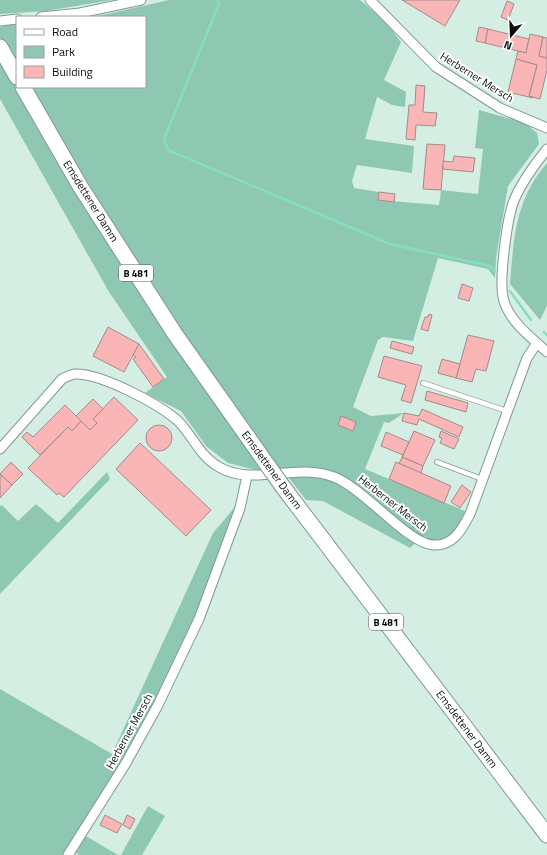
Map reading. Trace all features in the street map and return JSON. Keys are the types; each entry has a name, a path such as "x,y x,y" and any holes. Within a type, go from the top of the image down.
{"main road":[{"path":"0,47 16,75"},
{"name":"Emsdettener Damm","path":"24,88 80,186 175,334 283,486 547,835"}],"street":[{"path":"51,16 80,13 141,0"},
{"name":"Herberner Mersch","path":"370,0 436,68 500,108 547,128"},
{"path":"0,20 16,19"},
{"path":"547,150 533,166 514,199 507,236 502,288 504,301 510,315 547,352"},
{"name":"Herberner Mersch","path":"0,449 62,379 74,374 97,377 113,383 163,410 183,427 206,457 219,467 247,476 298,471 332,476 355,488 399,526 424,542 433,545 450,541 459,534 470,514 527,358 537,343"},
{"name":"Herberner Mersch","path":"68,855 126,763 158,705 199,620 240,508 247,476"}],"lane":[{"path":"423,383 507,411"},
{"path":"438,462 482,479"}],"green space":[{"path":"0,0 112,0 46,11 0,14"},
{"path":"169,0 360,0 385,21 401,42 384,80 406,92 405,107 392,105 377,97 365,139 414,146 412,173 357,165 352,181 354,188 379,192 379,200 439,205 441,190 478,194 483,149 475,148 479,110 525,123 537,133 539,144 508,186 496,258 495,278 488,269 438,258 413,341 383,337 378,340 353,407 371,416 404,413 389,423 384,422 365,469 465,511 454,531 446,539 435,541 423,536 410,548 323,501 306,500 282,469 260,471 228,463 206,446 181,411 145,393 167,377 109,292 0,99 0,27 16,23 16,88 146,88 146,16 98,16"},
{"path":"547,163 547,306 540,320 510,284 515,235 522,205 536,177"},
{"path":"107,472 110,479 0,594 0,506 2,505 18,521 36,504 58,523"},
{"path":"235,507 200,606 168,679 134,742 63,855 0,855 0,689 112,754 213,533"},
{"path":"148,806 165,816 142,855 121,855"},
{"path":"86,836 118,855 79,855 76,853"}],"building":[{"path":"402,0 460,0 445,26"},
{"path":"507,1 514,4 508,20 501,17"},
{"path":"479,27 488,29 485,43 476,41"},
{"path":"488,29 529,39 526,53 485,43"},
{"path":"530,34 543,37 539,56 547,58 547,70 540,99 529,96 537,65 516,59 518,51 526,53"},
{"path":"543,37 547,38 547,58 539,56"},
{"path":"516,59 537,65 529,96 533,98 508,92"},
{"path":"416,85 425,86 423,112 437,113 435,126 416,125 415,140 406,139 409,105 415,105"},
{"path":"427,144 445,145 441,190 423,189"},
{"path":"454,156 475,158 473,172 443,169 443,161 453,162"},
{"path":"379,192 395,194 394,202 378,200"},
{"path":"462,284 473,288 469,301 458,298"},
{"path":"429,314 432,315 428,331 421,329 425,317 428,317"},
{"path":"108,327 139,344 124,372 93,356"},
{"path":"468,335 494,341 486,371 476,369 472,382 456,378"},
{"path":"392,341 414,347 412,354 390,348"},
{"path":"139,344 164,379 153,387 133,359 136,357 133,355"},
{"path":"384,356 422,366 411,403 401,400 406,385 378,377"},
{"path":"442,359 460,364 456,378 438,373"},
{"path":"427,391 468,403 466,412 425,400"},
{"path":"114,397 138,420 64,497 59,493 57,495 28,468 68,427 72,431 81,421 90,430 97,423 93,419"},
{"path":"93,399 103,409 93,419 97,423 90,430 76,416"},
{"path":"65,405 81,421 72,431 68,427 40,455 22,437 27,432 33,437"},
{"path":"422,409 463,427 459,437 419,419 417,425 402,421 404,413 419,416"},
{"path":"341,416 356,422 353,431 338,425"},
{"path":"159,425 168,429 172,438 168,447 159,451 150,447 146,438 150,429"},
{"path":"414,431 435,440 423,466 402,457"},
{"path":"441,431 459,439 454,449 440,443 442,438 439,437"},
{"path":"386,432 409,442 403,455 381,446"},
{"path":"140,443 211,510 186,536 116,469"},
{"path":"402,457 423,466 421,473 399,464"},
{"path":"11,462 23,474 12,485 0,474"},
{"path":"396,462 451,486 444,503 389,479"},
{"path":"0,474 12,485 0,498"},
{"path":"462,485 471,492 460,508 451,502"},
{"path":"105,815 122,824 117,833 100,825"},
{"path":"127,815 135,819 130,829 123,825"}],"waterway":[{"path":"218,0 219,4 164,139 168,150 390,244 490,266 495,271"},
{"path":"510,291 531,320"},
{"path":"544,332 547,335"}]}
